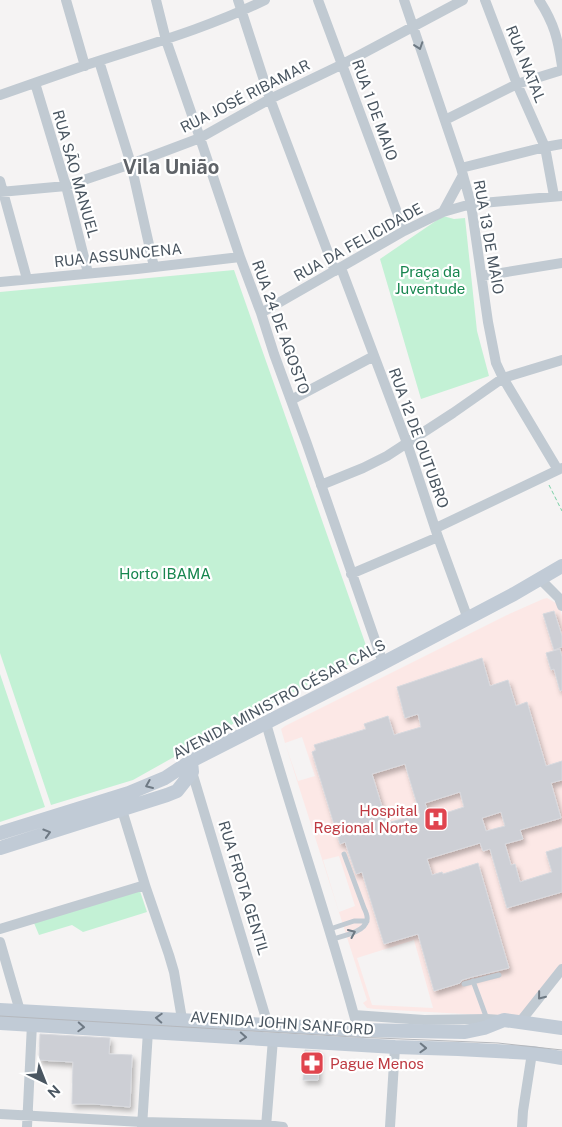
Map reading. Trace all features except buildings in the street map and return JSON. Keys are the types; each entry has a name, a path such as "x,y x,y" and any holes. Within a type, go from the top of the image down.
{"main road":[{"name":"AVENIDA MINISTRO CÉSAR CALS","path":"0,833 128,793 191,766 266,723 468,619 562,566"},
{"name":"AVENIDA MINISTRO CÉSAR CALS","path":"0,848 167,796 177,791 191,766"},
{"name":"AVENIDA JOHN SANFORD","path":"0,1010 182,1019 395,1047 532,1053 562,1058"},
{"name":"AVENIDA JOHN SANFORD","path":"0,1022 148,1031 270,1032 358,1030 465,1032 484,1028 504,1020 562,1028"}],"street":[{"path":"66,0 84,66"},
{"name":"RUA 24 DE AGOSTO","path":"156,0 166,40 240,257 383,663"},
{"name":"RUA 12 DE OUTUBRO","path":"238,0 270,99 374,356 407,443 468,619"},
{"path":"0,95 166,40 265,0"},
{"name":"RUA 1 DE MAIO","path":"318,0 404,230"},
{"name":"RUA 13 DE MAIO","path":"404,0 462,171 471,204 484,299 496,363 503,378 560,469"},
{"name":"RUA JOSÉ RIBAMAR","path":"1,188 66,186 200,138 270,99 342,64 463,0"},
{"name":"RUA NATAL","path":"486,0 517,84 544,147 558,196"},
{"path":"539,0 552,22 558,39 562,66"},
{"path":"99,61 131,164 154,267"},
{"path":"445,120 517,84 562,70"},
{"name":"RUA SÃO MANUEL","path":"35,83 66,186 88,273"},
{"path":"443,212 462,171 544,147 562,144"},
{"path":"1,188 28,279"},
{"name":"RUA DA FELICIDADE","path":"261,313 404,230 443,212 471,204 558,196"},
{"name":"RUA ASSUNCENA","path":"0,282 240,257"},
{"path":"482,276 562,263"},
{"path":"291,400 374,356"},
{"path":"321,486 387,456 503,378 562,360"},
{"path":"351,574 437,533 560,469"},
{"path":"539,578 560,598 562,606"},
{"path":"266,723 281,777 333,939 358,1030"},
{"name":"RUA FROTA GENTIL","path":"191,766 270,1032"},
{"path":"122,810 174,972 182,1019"},
{"path":"0,930 145,885"},
{"path":"0,942 20,1011"},
{"path":"520,1022 562,969"},
{"path":"354,1015 424,1020 504,1020"},
{"path":"27,1127 32,1024"},
{"path":"142,1124 148,1031"},
{"path":"266,1126 270,1032"},
{"path":"390,1127 395,1047"},
{"path":"522,1127 532,1053"},
{"path":"0,1114 142,1124 283,1127"}],"lane":[{"path":"333,939 354,933 367,921 367,916 344,854"},
{"path":"330,929 354,921 367,921"},
{"path":"464,984 499,975"},
{"path":"473,982 487,1019"}],"path":[{"path":"545,477 562,511"}],"shaded area":[{"name":"Hospital Regional Norte","path":"547,598 556,603 560,608 562,616 562,965 520,1017 367,1008 363,1003 367,1000 285,743 281,729 507,615","holes":["302,737 315,776 298,781 285,743","339,856 355,906 339,912 323,860","414,940 433,1008 372,1005 357,958"]}],"green space":[{"name":"Praça da Juventude","path":"443,216 454,219 465,218 477,331 489,376 421,399 380,259"},
{"name":"Horto IBAMA","path":"234,270 369,654 256,711 133,780 51,805 0,653 0,292"},
{"path":"0,674 45,807 0,822"},
{"path":"140,891 147,912 83,932 72,925 39,935 34,923"}],"tram line":[{"path":"0,1016 354,1037 498,1043 562,1050"}],"place":[{"name":"Hospital Regional Norte","path":"436,819"},
{"name":"Pague Menos","path":"312,1063"}],"district":[{"name":"Vila União","path":"171,167"}]}
